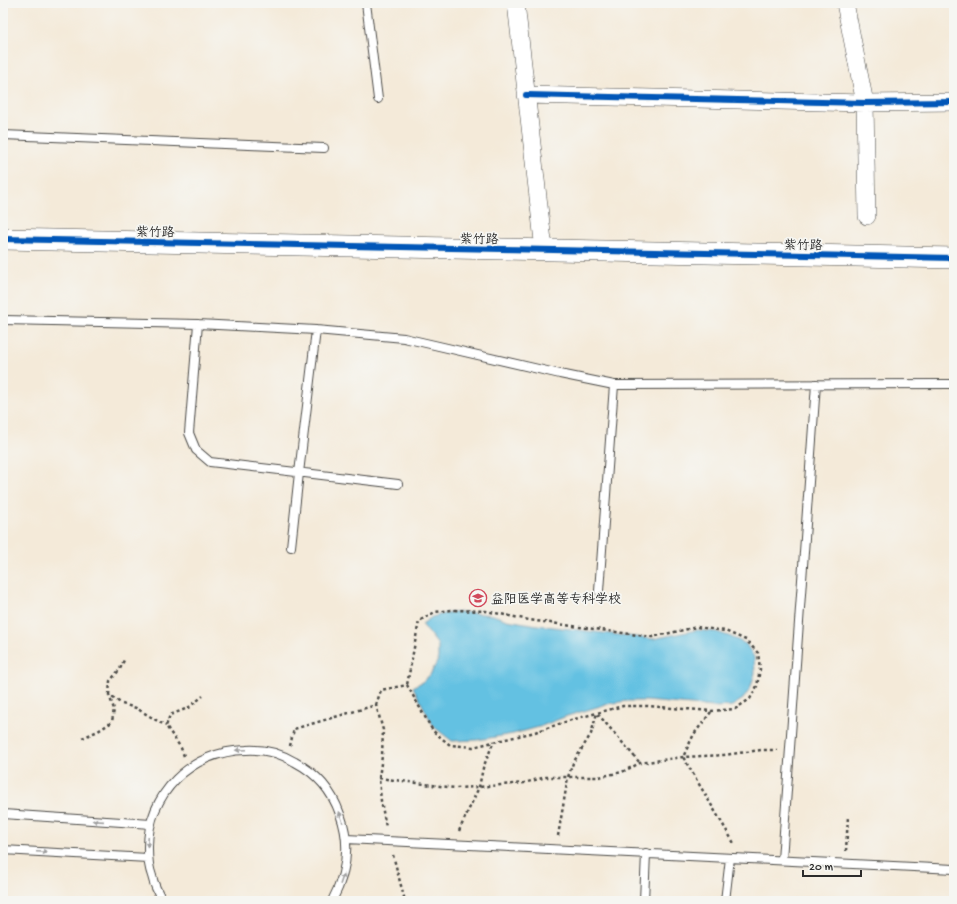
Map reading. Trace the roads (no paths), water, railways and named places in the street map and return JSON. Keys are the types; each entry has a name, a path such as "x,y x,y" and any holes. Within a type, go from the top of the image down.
{"street":[{"path":"516,3 544,250"},
{"path":"845,3 865,103 867,216"},
{"path":"526,95 865,103 954,102"},
{"name":"紫竹路","path":"3,240 954,258"}],"lane":[{"path":"366,3 378,99"},
{"path":"3,135 324,148"},
{"path":"3,320 198,324 316,330 404,338 614,385 954,384"},
{"path":"198,324 189,433 196,450 210,462 398,484"},
{"path":"291,547 316,330"},
{"path":"782,860 816,384"},
{"path":"599,591 614,385"},
{"path":"163,901 151,875 148,858 148,841 150,824 156,808 165,793 176,779 189,768 204,759 220,753 237,750 255,750 272,752 303,766 317,778 328,791 337,806 343,822 346,839 346,856 344,873 332,901"},
{"path":"3,814 150,824"},
{"path":"346,839 954,869"},
{"path":"3,850 148,858"},
{"path":"644,901 646,853"},
{"path":"725,901 730,858"}],"water":[{"path":"463,612 493,615 507,620 537,625 653,639 697,630 717,632 746,644 754,657 755,673 750,689 743,699 732,706 714,707 647,701 627,701 607,704 567,716 539,727 513,734 477,740 452,741 434,727 413,687 430,675 438,660 438,645 422,624 432,617 447,613"}],"place":[{"name":"益阳医学高等专科学校","path":"478,598"}]}
